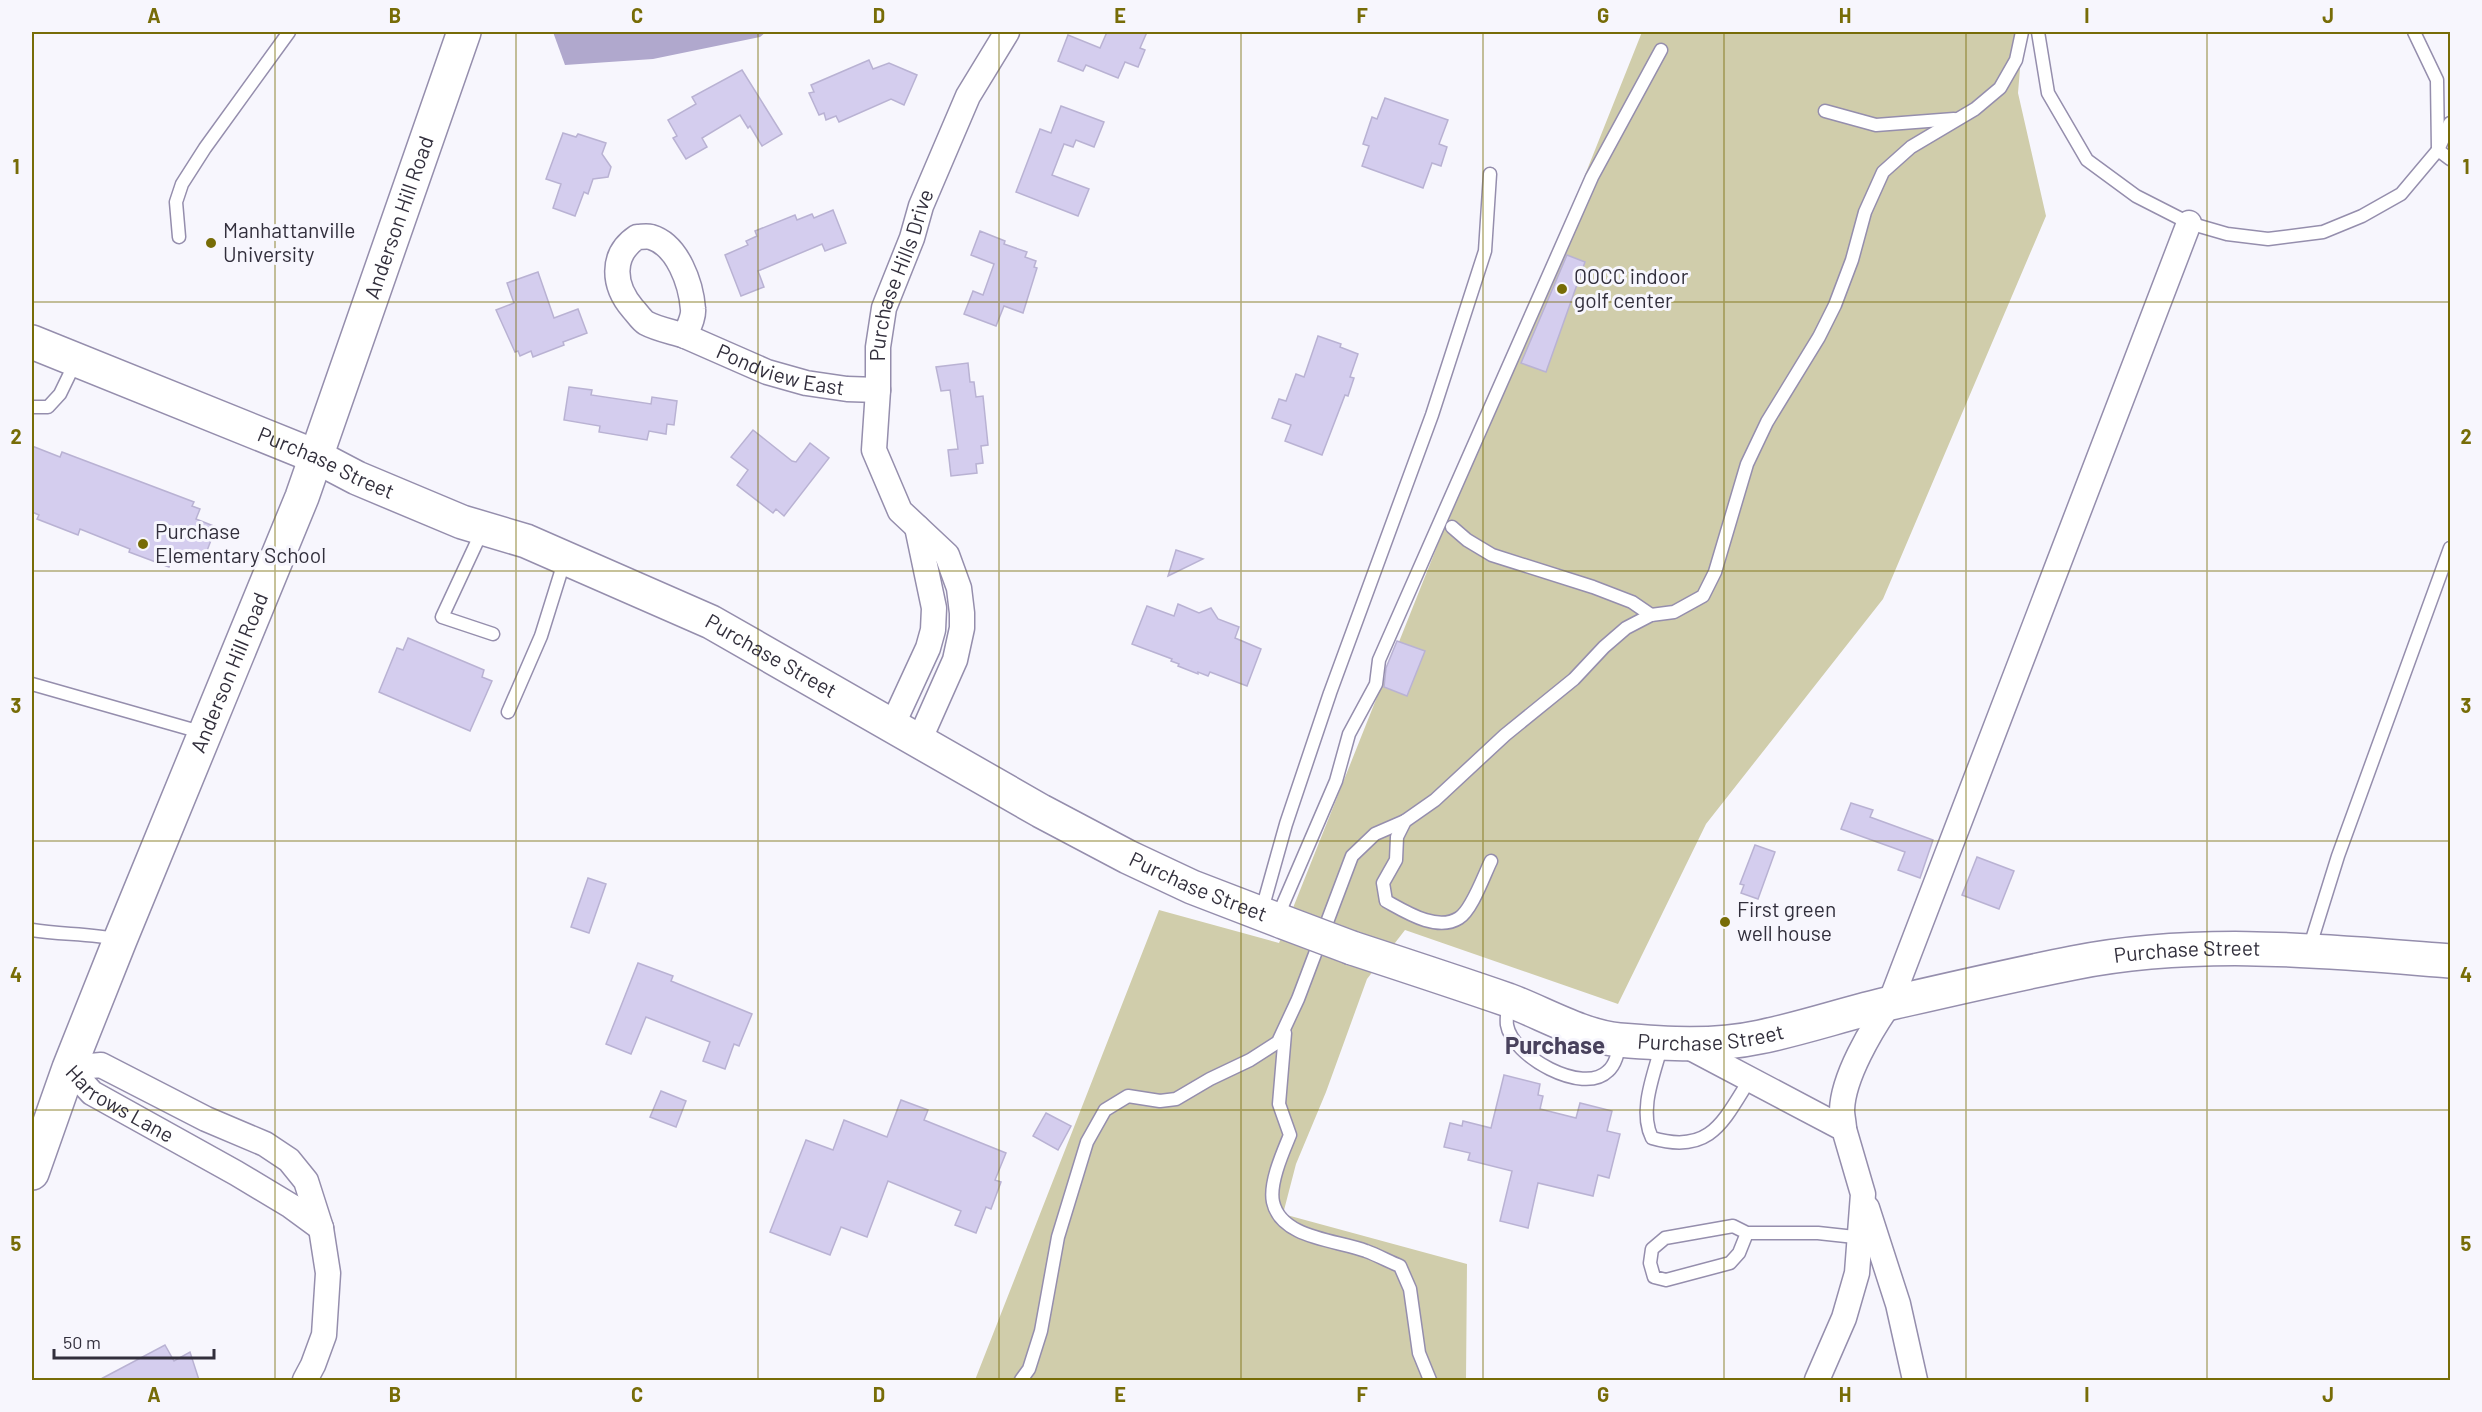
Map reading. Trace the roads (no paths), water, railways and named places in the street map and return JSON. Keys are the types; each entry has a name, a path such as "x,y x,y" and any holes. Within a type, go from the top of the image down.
{"main road":[{"name":"Anderson Hill Road","path":"32,1173 69,1068 120,940 289,529 464,32"},
{"name":"Purchase Street","path":"32,342 316,457 357,478 462,522 526,541 711,622 1041,811 1128,857 1192,887 1352,948 1509,1001 1572,1026 1620,1040 1714,1043 1759,1037 1890,1003 2075,962 2157,950 2233,947 2308,950 2451,961"}],"street":[{"name":"Purchase Hills Drive","path":"905,733 955,660 962,628 962,613 959,588 947,555 900,511 874,450 878,347 884,308 912,238 921,206 968,96 1007,32"},
{"path":"1915,1380 1898,1304 1868,1238 1863,1194 1844,1129 1842,1109 1849,1081 1871,1031 1890,1003 2189,223"},
{"name":"Pondview East","path":"685,336 767,372 806,383 847,389 878,390"},
{"name":"Purchase Hills Drive","path":"905,733 928,648 934,608 917,527"},
{"path":"933,617 962,613"},
{"path":"1673,1043 1750,1079 1844,1129"},
{"name":"Harrows Lane","path":"69,1068 101,1065 206,1119 265,1144 289,1160 306,1181 321,1228 328,1273 328,1303 324,1335 305,1380"},
{"name":"Harrows Lane","path":"69,1068 92,1092 236,1173 291,1206 321,1228"},
{"path":"1817,1380 1844,1318 1868,1238"}],"lane":[{"path":"179,237 176,202 182,184 205,148 289,32"},
{"path":"1021,1380 1029,1369 1041,1331 1058,1237 1087,1142 1105,1110 1128,1096 1160,1101 1176,1099 1210,1079 1250,1060 1278,1042 1299,999 1352,856 1375,834 1405,822 1435,800 1505,735 1574,678 1604,646 1626,628 1651,615 1674,612 1703,596 1715,572 1747,464 1767,422 1819,338 1835,305 1852,260 1865,212 1883,172 1911,147 1975,109 2000,88 2016,60 2022,32"},
{"path":"2038,32 2048,93 2087,160 2136,196 2189,223 2227,234 2268,239 2323,232 2362,216 2401,194 2438,150 2451,123"},
{"path":"2414,32 2437,80 2438,150"},
{"path":"1274,918 1336,781 1349,734 1376,684 1379,660 1587,188 1661,50"},
{"path":"1825,111 1876,125 1958,118"},
{"path":"2438,150 2451,159"},
{"path":"1274,918 1286,824 1330,693 1432,415 1485,250 1490,174"},
{"path":"32,407 48,407 60,394 77,360"},
{"path":"1452,526 1467,540 1492,555 1593,587 1632,602 1651,615"},
{"path":"483,528 442,617 493,634"},
{"path":"2308,950 2342,846 2451,548"},
{"path":"508,712 541,636 565,558"},
{"path":"32,684 190,729 203,735"},
{"path":"1405,822 1397,837 1396,860 1383,884 1386,901 1409,913 1438,924 1460,918 1473,899 1491,861"},
{"path":"32,930 120,940"},
{"path":"1509,1001 1507,1025 1516,1045 1536,1062 1563,1076 1591,1078 1607,1072 1617,1056 1620,1040"},
{"path":"1286,1026 1279,1104 1290,1136 1276,1169 1273,1202 1284,1222 1312,1236 1365,1250 1400,1266 1410,1289 1419,1353 1430,1380"},
{"path":"1673,1043 1648,1098 1646,1126 1652,1138 1671,1143 1698,1142 1720,1124 1750,1079"},
{"path":"1747,1233 1739,1253 1730,1263 1666,1280 1654,1277 1650,1263 1652,1248 1665,1238 1733,1226 1747,1233 1818,1233 1868,1238"}],"place":[{"name":"Manhattanville University","path":"211,243"},
{"name":"OOCC indoor golf center","path":"1562,289"},
{"name":"Purchase Elementary School","path":"143,544"},
{"name":"First green well house","path":"1725,922"}],"district":[{"name":"Purchase","path":"1555,1046"}]}
